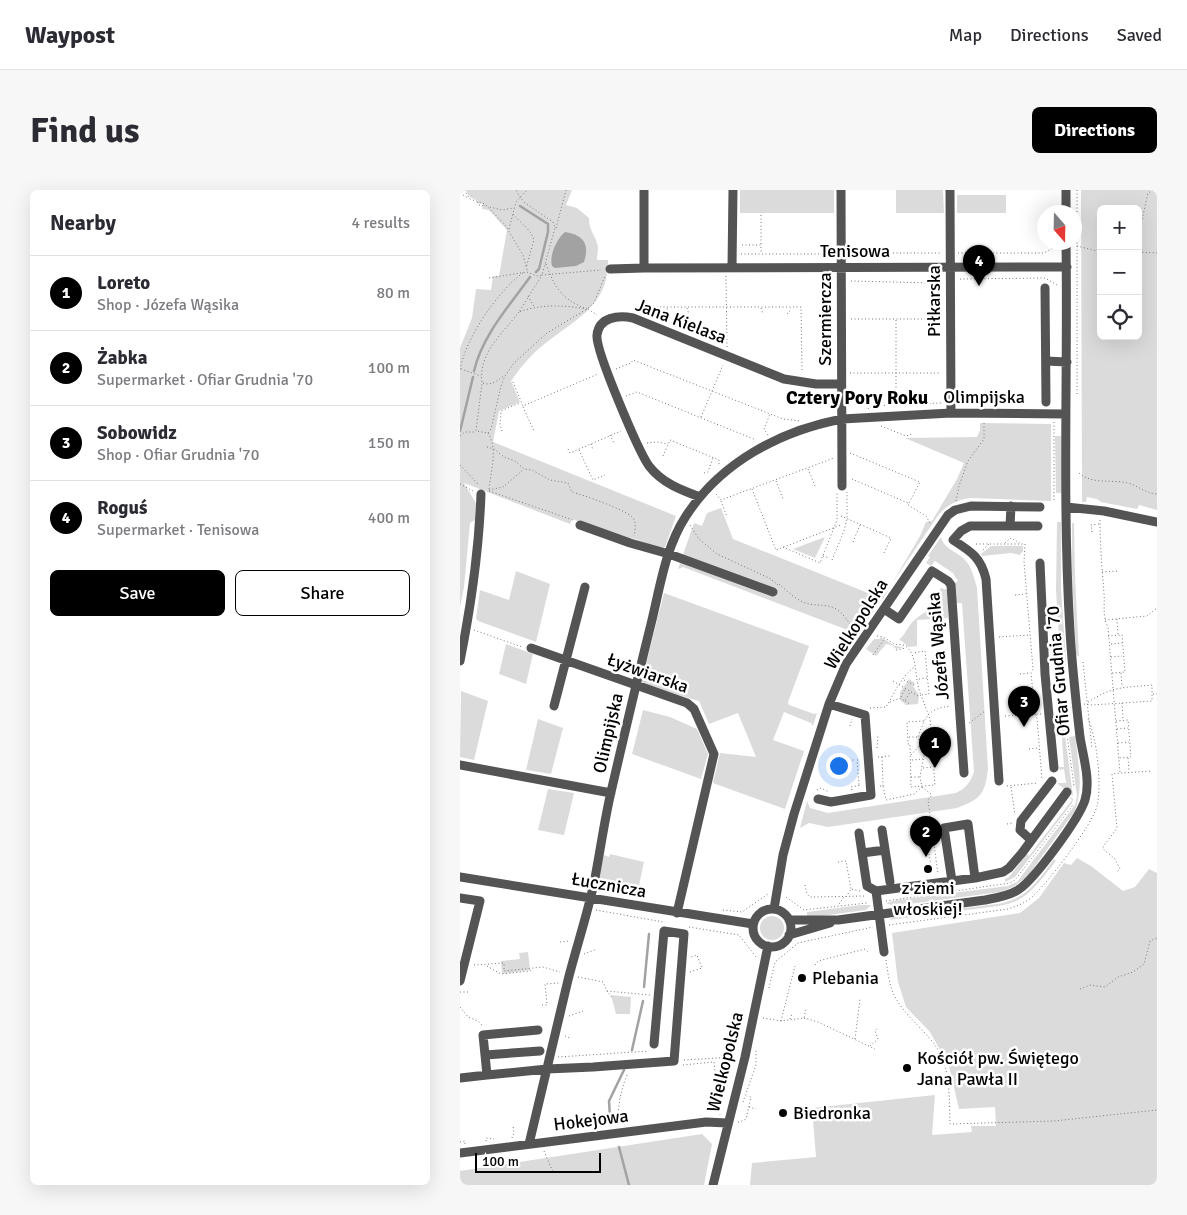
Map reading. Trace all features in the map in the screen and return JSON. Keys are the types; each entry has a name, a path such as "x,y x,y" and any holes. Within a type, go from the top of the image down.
{"street":[{"path":"644,190 644,268"},
{"path":"732,190 732,267"},
{"name":"Szermiercza","path":"841,190 841,267 845,381 842,419"},
{"name":"Piłkarska","path":"950,190 951,413"},
{"path":"1066,190 1066,205"},
{"name":"Ofiar Grudnia '70","path":"789,920 838,920 1000,898 1017,891 1031,880 1076,819 1083,806 1086,798 1086,781 1071,663 1068,599 1066,250"},
{"name":"Tenisowa","path":"610,269 1066,267"},
{"path":"1045,288 1046,402"},
{"name":"Jana Kielasa","path":"700,498 668,483 649,466 606,372 596,337 598,330 604,322 611,318 622,316 633,318 784,379 809,383 845,381"},
{"path":"1046,361 1066,362"},
{"name":"Olimpijska","path":"529,1144 574,958 591,898 635,685 669,554 677,530 687,514 723,472 738,461 771,442 826,422 842,419 951,413 1066,414"},
{"path":"842,419 842,482"},
{"path":"460,661 484,492"},
{"name":"Wielkopolska","path":"774,909 786,844 829,704 846,664 948,515 964,506 1040,507"},
{"path":"1010,526 1011,506"},
{"path":"1066,508 1104,511 1157,522"},
{"path":"580,525 630,543 776,588"},
{"path":"1002,784 986,579 983,567 978,559 968,549 954,540 961,531 970,526 1038,526"},
{"path":"1040,563 1045,674 1054,768"},
{"name":"Józefa Wąsika","path":"884,609 898,619 932,571 948,581 952,590 964,772"},
{"path":"554,706 585,587"},
{"name":"Łyżwiarska","path":"531,648 687,703 694,709 714,754 677,913"},
{"path":"818,794 830,802 871,795 865,715 829,704"},
{"path":"460,765 611,794"},
{"path":"1031,840 1020,830 1021,821 1052,781"},
{"path":"859,833 867,886 876,891 976,878 996,874 1009,868 1067,792"},
{"path":"950,881 944,828 968,824 976,878"},
{"path":"882,830 890,882"},
{"path":"862,853 885,850"},
{"name":"Łucznicza","path":"460,877 754,924"},
{"path":"876,891 884,952"},
{"path":"460,898 480,901 461,974"},
{"path":"774,909 781,911 789,920 791,928 789,935 781,945 768,946 761,943 753,931 756,918 761,912 774,909"},
{"name":"Ofiar Grudnia '70","path":"789,935 838,920"},
{"path":"460,1078 547,1069 676,1063 684,934 664,932 654,1047"},
{"name":"Wielkopolska","path":"713,1185 731,1122 768,946"},
{"path":"487,1075 483,1035 538,1030"},
{"path":"485,1055 540,1051"},
{"name":"Hokejowa","path":"460,1153 706,1122 731,1122"}],"path":[{"path":"464,190 470,199"},
{"path":"516,190 520,197 552,222 555,232"},
{"path":"509,230 514,208 520,197 527,190"},
{"path":"476,431 482,376 486,358 492,344 519,312 542,276 566,190"},
{"path":"1077,190 1077,205"},
{"path":"1153,190 1148,193 1140,224 1138,252 1157,253"},
{"path":"460,193 479,205 502,210 514,208"},
{"path":"489,207 509,230 523,256 526,272"},
{"path":"513,214 531,232 534,240 526,269"},
{"path":"761,216 761,254"},
{"path":"738,247 741,245 761,245"},
{"path":"1082,248 1097,251"},
{"path":"738,254 1044,253 1050,250"},
{"path":"1077,250 1077,394"},
{"path":"546,264 549,274 561,294 569,301 599,316"},
{"path":"488,433 491,429 500,386 514,363 547,333 594,303 608,269 542,276 526,272 489,278"},
{"path":"482,376 460,369 471,341 492,305 506,288 526,272"},
{"path":"943,280 943,285"},
{"path":"528,296 536,307"},
{"path":"519,312 536,307 564,306 587,309"},
{"path":"634,312 634,307 801,307 802,378"},
{"path":"667,307 667,313"},
{"path":"687,307 689,314"},
{"path":"761,307 763,314"},
{"path":"787,314 790,311 790,307"},
{"path":"850,319 942,319"},
{"path":"896,319 896,396 900,396 901,405"},
{"path":"523,406 602,372 631,363 632,360 782,419 802,423"},
{"path":"845,381 850,373 942,373 942,379"},
{"path":"482,383 493,383 505,376"},
{"path":"513,382 534,431"},
{"path":"623,398 637,392 757,441"},
{"path":"868,409 870,406 942,403 943,398"},
{"path":"502,431 500,425 501,411 521,402"},
{"path":"768,436 764,430 770,414"},
{"path":"879,421 880,426 906,436 912,434"},
{"path":"956,503 959,486 968,461 984,438 984,422"},
{"path":"1054,422 1054,502"},
{"path":"568,449 570,453 626,428"},
{"path":"460,436 465,432 488,433"},
{"path":"484,492 494,449 488,433"},
{"path":"599,435 601,439"},
{"path":"610,435 614,443"},
{"path":"663,456 670,440 719,460 718,464"},
{"path":"643,444 656,442 668,444"},
{"path":"590,444 593,450"},
{"path":"487,448 494,449 515,461 524,469 532,470 550,480 568,484 572,492 584,495 632,517 636,525 630,543"},
{"path":"579,449 593,480 604,475"},
{"path":"721,500 852,453 920,482 912,500 908,504"},
{"path":"704,472 708,472 714,458"},
{"path":"460,465 484,492"},
{"path":"808,468 815,486"},
{"path":"484,492 503,487 524,469"},
{"path":"1079,473 1087,480 1128,483 1147,493 1157,494"},
{"path":"776,480 783,499"},
{"path":"842,482 908,504 910,508 926,516 929,521"},
{"path":"832,560 847,519 842,482"},
{"path":"783,548 820,563 835,528 842,482"},
{"path":"460,484 566,517 580,525"},
{"path":"710,486 721,500 727,517"},
{"path":"752,488 776,550 841,525"},
{"path":"687,514 692,518 690,524 699,539 717,554 770,579"},
{"path":"841,516 891,538 884,554"},
{"path":"1100,520 1104,620 1108,628 1120,773"},
{"path":"853,542 860,524"},
{"path":"1092,532 1091,525 1100,524"},
{"path":"1002,784 1011,786 1042,783 1031,673 1033,669 1024,562 1025,544 1021,544 1012,538 1004,544"},
{"path":"973,544 1021,544"},
{"path":"979,553 990,544"},
{"path":"823,556 829,558"},
{"path":"1102,572 1119,571"},
{"path":"776,588 805,603 826,605 834,608 845,617 852,628 861,634"},
{"path":"1014,595 1027,594"},
{"path":"1104,620 1147,616 1157,608"},
{"path":"1117,619 1118,635"},
{"path":"466,627 522,647 531,648"},
{"path":"993,638 1030,635"},
{"path":"1108,636 1122,635 1125,672 1112,673"},
{"path":"878,636 883,636 896,644 903,645 912,653 918,679 916,686"},
{"path":"873,655 886,638"},
{"path":"1109,644 1122,643"},
{"path":"896,644 897,650 906,648"},
{"path":"893,681 910,692 921,695 930,694 928,673 926,673 925,651 912,653"},
{"path":"1110,657 1124,656"},
{"path":"1083,662 1093,756"},
{"path":"877,708 886,708 899,685 910,670 915,667"},
{"path":"1121,672 1122,688"},
{"path":"1020,674 1031,673"},
{"path":"918,679 928,678"},
{"path":"904,679 916,686 928,714 933,767 934,785 911,787 911,755 907,722 924,721"},
{"path":"889,702 900,698 910,683"},
{"path":"1152,685 1152,701 1092,705 1087,703 1113,688 1152,685"},
{"path":"904,701 910,692"},
{"path":"1152,694 1157,694"},
{"path":"900,698 910,704"},
{"path":"1122,703 1123,720"},
{"path":"950,881 946,876 939,877 937,868 928,800 932,795 922,787 920,776 924,755 918,736 928,714 936,708 959,705"},
{"path":"970,723 985,711"},
{"path":"999,716 1050,713"},
{"path":"1088,719 1093,730 1099,772 1098,781 1095,775"},
{"path":"1116,721 1128,720 1129,728 1131,757 1119,758"},
{"path":"850,726 851,721"},
{"path":"1116,729 1129,728"},
{"path":"911,755 930,734"},
{"path":"908,737 918,736"},
{"path":"1118,743 1130,742"},
{"path":"1029,749 1039,748"},
{"path":"882,756 883,786 886,800 914,794 922,787"},
{"path":"878,757 890,756"},
{"path":"1128,757 1129,773"},
{"path":"911,760 924,759"},
{"path":"849,760 857,760"},
{"path":"922,768 933,767"},
{"path":"1116,873 1120,869 1115,858 1102,847 1117,828 1112,774 1152,771"},
{"path":"911,777 920,776"},
{"path":"870,787 883,786"},
{"path":"1011,786 1015,820"},
{"path":"818,794 821,788"},
{"path":"1007,824 1014,823"},
{"path":"924,848 934,846"},
{"path":"928,847 932,872"},
{"path":"838,862 846,861 851,889 838,906"},
{"path":"931,869 937,868"},
{"path":"1003,878 1004,885"},
{"path":"805,885 806,894 810,897 870,896 851,889"},
{"path":"742,912 769,894"},
{"path":"1080,989 1090,985 1105,987 1118,977 1133,972 1144,964 1150,940 1157,938"},
{"path":"574,958 597,949"},
{"path":"815,965 818,961 865,950 869,953"},
{"path":"680,975 702,968 697,955 681,960"},
{"path":"461,974 486,964 504,963 504,970 543,967 569,978 603,982 613,999"},
{"path":"486,964 501,974 530,971 532,968"},
{"path":"781,1021 795,966"},
{"path":"887,969 896,999 938,1049 945,1065 950,1124 1054,1121 1157,1110"},
{"path":"542,1005 547,1005 545,984 569,978"},
{"path":"607,991 658,996"},
{"path":"460,992 468,992"},
{"path":"855,1039 860,999"},
{"path":"460,1007 468,1017 478,1021 490,1034"},
{"path":"804,1018 806,1010"},
{"path":"559,1020 583,1011"},
{"path":"790,1020 792,1014"},
{"path":"762,1018 781,1021 804,1018 818,1022 875,1048"},
{"path":"870,1046 878,1039 875,1030 878,1027"},
{"path":"550,1056 555,1058 654,1047"},
{"path":"676,1063 736,1057"},
{"path":"676,1063 714,1062 720,1112"},
{"path":"619,1125 618,1110 624,1082 630,1070"},
{"path":"731,1122 744,1121 751,1097 746,1096"},
{"path":"749,1107 756,1109"},
{"path":"512,1139 513,1126"},
{"path":"486,1138 499,1141"},
{"path":"460,1142 465,1141"},
{"path":"541,1143 553,1172"}],"shaded area":[{"path":"465,190 572,190 566,205 577,208 589,218 590,227 598,247 597,260 608,260 607,276 596,301 577,320 525,362 511,381 520,402 499,411 493,442 676,516 665,547 660,549 572,519 570,524 464,483 477,505 475,520 470,523 464,587 460,607 460,348 472,318 476,289 491,290 493,276 499,276 507,230 489,210 482,209 483,204 477,203 478,201 470,197"},
{"path":"740,190 834,190 834,213 740,213"},
{"path":"896,190 943,190 944,213 896,213"},
{"path":"1081,190 1157,190 1157,510 1139,505 1137,509 1101,502 1087,497 1086,502 1082,502"},
{"path":"957,195 1006,195 1006,213 957,213"},
{"path":"565,232 576,235 584,241 586,255 584,262 576,266 555,268 552,266 551,261 553,252 559,239"},
{"path":"980,423 1051,424 1051,501 970,498 953,503 939,514 892,583 920,536 926,522 932,521 957,479 964,463 905,438 977,437"},
{"path":"1055,436 1061,436 1061,493 1056,493"},
{"path":"721,508 733,539 882,599 858,634 683,567 678,569 694,523 702,526 707,513"},
{"path":"1057,522 1061,522 1061,589 1066,662 1065,667 1061,670 1056,590"},
{"path":"1072,523 1074,523 1079,657 1076,654"},
{"path":"825,537 815,558 793,549"},
{"path":"941,537 947,547 967,562 977,588 988,769 983,790 972,802 957,808 828,827 809,823 800,828 807,801 810,808 828,813 956,793 965,787 971,779 974,772 962,603 955,603 953,584 958,581 953,573 935,561 931,566 926,563 930,557 928,556"},
{"path":"991,546 1023,546 1023,551 1020,555 1011,553 982,556 981,554"},
{"path":"516,571 550,584 536,642 478,621 476,618 480,590 509,600"},
{"path":"941,588 948,590 948,618 917,620 917,646 908,647 899,640 914,620 936,604 940,597 937,594"},
{"path":"664,593 809,646 788,702 789,705 814,714 817,713 813,726 811,723 784,712 773,740 804,751 785,809 713,783 720,753 756,757 738,713 709,724 699,701 641,684"},
{"path":"881,637 895,646 904,647 896,649 892,645 886,644 876,656 866,649 874,639"},
{"path":"506,644 533,654 526,684 499,674"},
{"path":"909,679 915,683 913,686 919,695 918,704 906,705 900,700 900,692"},
{"path":"461,691 488,701 474,760 460,757"},
{"path":"643,710 670,717 697,729 708,754 701,779 632,754"},
{"path":"1060,713 1062,713 1073,796 1058,784 1066,783 1064,769 1060,770 1059,767 1064,767"},
{"path":"538,719 563,728 551,774 526,770"},
{"path":"1075,736 1080,783 1075,811 1027,877 1013,887 1000,892 894,906 886,903 896,900 1008,886 1017,882 1075,805 1077,796 1069,737"},
{"path":"548,789 574,793 564,835 538,830"},
{"path":"1066,795 1073,799 1072,803 1015,877 1005,882 1005,879 1009,877 1027,854 1029,856 1072,800"},
{"path":"610,854 644,862 638,890 597,882 604,855 609,857"},
{"path":"1077,858 1091,866 1123,891 1135,887 1149,869 1157,873 1157,1185 750,1185 752,1163 816,1157 812,1108 935,1095 932,1135 972,1132 971,1126 996,1126 995,1107 959,1109 949,1066 930,1032 906,1007 898,982 892,933 1020,913 1039,898 1064,863 1071,865"},
{"path":"1054,859 1056,861 1032,890 1025,896 1008,904 889,920 894,917 1007,902 1024,894"},
{"path":"871,905 866,910 807,918 807,912"},
{"path":"772,916 780,920 784,928 780,936 772,940 764,936 760,928 764,920"},
{"path":"528,952 530,970 502,974 501,961 520,959 519,953"},
{"path":"611,995 631,997 630,1014 616,1014"},
{"path":"702,1134 712,1144 704,1185 460,1185 460,1171"}],"waterway":[{"path":"520,206 548,224 548,232 539,269 536,272"},
{"path":"474,371 483,346 490,334 505,310 530,277"},
{"path":"460,431 473,377"},
{"path":"644,987 649,934"},
{"path":"632,1050 643,1001"},
{"path":"610,1117 609,1101 624,1070"},
{"path":"619,1147 629,1185"}],"place":[{"name":"Roguś","path":"979,286"},
{"name":"Sobowidz","path":"1024,727"},
{"name":"Loreto","path":"935,768"},
{"name":"Żabka","path":"926,857"},
{"name":"z ziemi włoskiej!","path":"928,869"},
{"name":"Plebania","path":"802,978"},
{"name":"Kościół pw. Świętego Jana Pawła II","path":"907,1068"},
{"name":"Biedronka","path":"783,1113"}],"district":[{"name":"Cztery Pory Roku","path":"857,397"}]}
